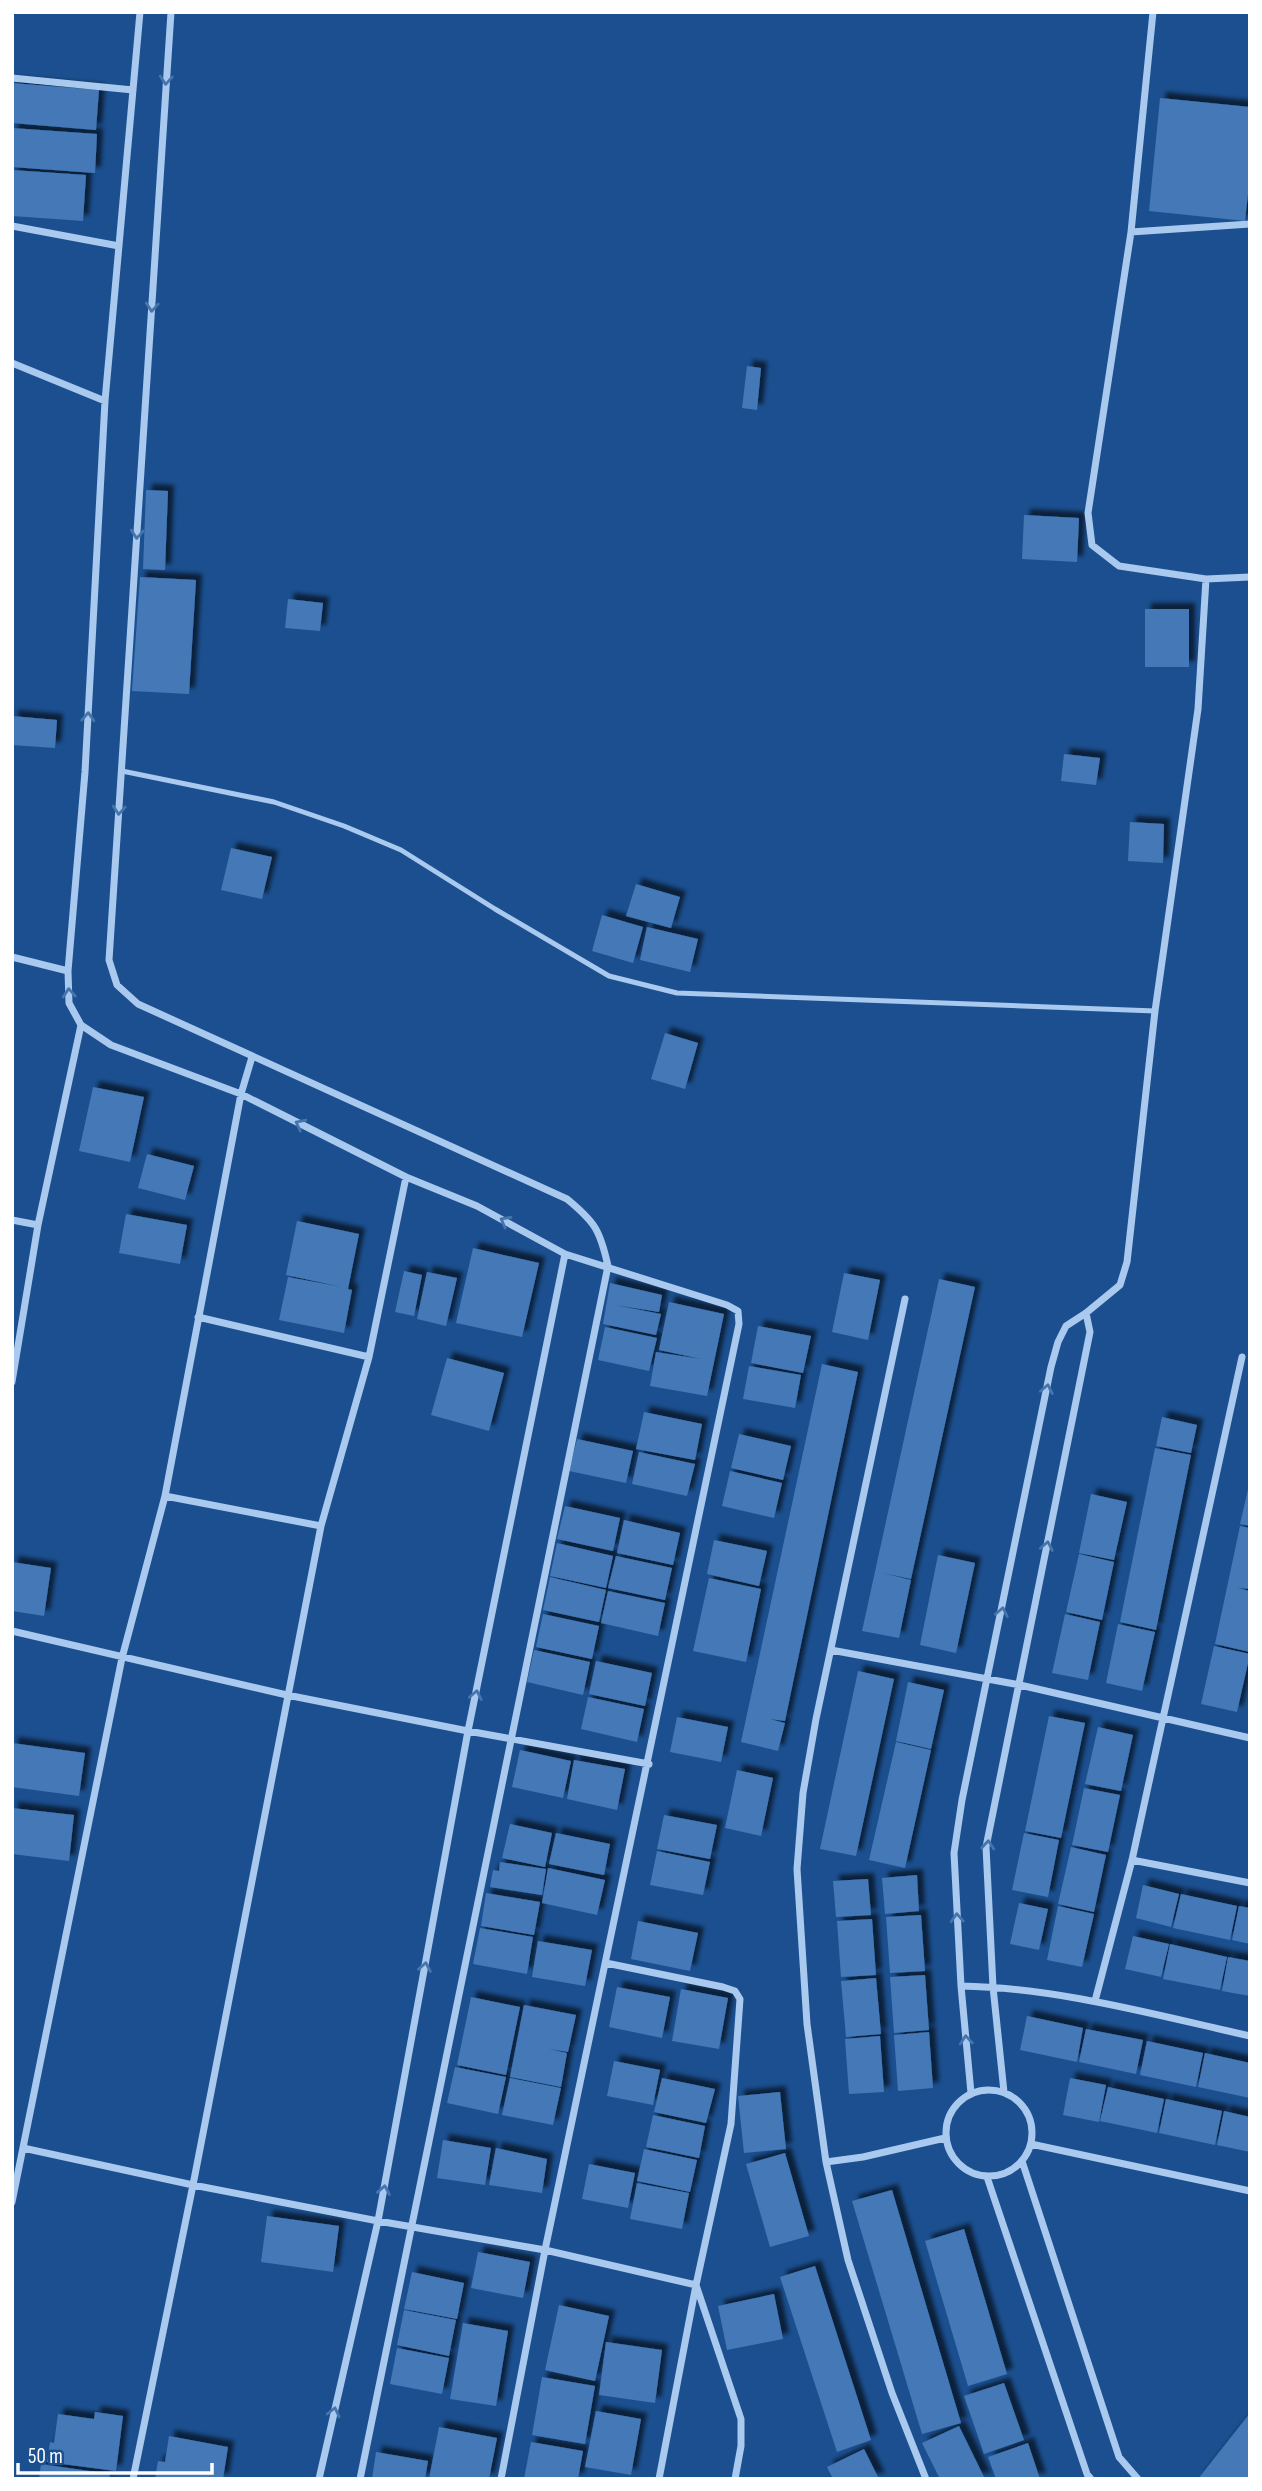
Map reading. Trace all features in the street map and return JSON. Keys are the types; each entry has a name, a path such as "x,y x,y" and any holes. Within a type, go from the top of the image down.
{"street":[{"path":"140,12 105,401 85,772 68,971 69,1003 81,1025 111,1045 240,1094 405,1177 477,1206 565,1254 727,1305 738,1311 739,1324 649,1764 545,2250 501,2479"},
{"path":"171,12 109,960 117,985 138,1004 567,1199 591,1219 602,1239 608,1266 360,2479"},
{"path":"1153,12 1131,232 1088,513 1092,545 1119,566 1206,579 1250,577"},
{"path":"12,78 133,90"},
{"path":"1131,232 1250,224"},
{"path":"12,226 119,246"},
{"path":"12,363 105,401"},
{"path":"971,2093 961,1986 954,1853 1058,1342 1066,1326 1120,1285 1127,1262 1155,1011 1198,709 1206,579"},
{"path":"12,957 68,971"},
{"path":"12,1382 38,1225 81,1025"},
{"path":"12,2202 122,1658 165,1496 240,1094 253,1057"},
{"path":"133,2479 194,2185 321,1526 369,1357 405,1177"},
{"path":"12,1220 38,1225"},
{"path":"319,2479 378,2221 468,1731 565,1254"},
{"path":"905,1299 803,1793 797,1869 807,2024 826,2162 848,2260 891,2393 926,2479"},
{"path":"1004,2092 993,1987 986,1847 1090,1332 1086,1313"},
{"path":"198,1317 369,1357"},
{"path":"1095,2001 1165,1718 1242,1357"},
{"path":"165,1496 321,1526"},
{"path":"12,1631 287,1695 649,1764"},
{"path":"831,1650 1020,1685 1250,1738"},
{"path":"1132,1860 1250,1882"},
{"path":"607,1964 723,1987 735,1991 740,1999 731,2124 696,2285 659,2479"},
{"path":"961,1986 993,1987 1095,2001 1250,2036"},
{"path":"988,2089 1004,2092 1019,2101 1028,2114 1033,2129 1031,2144 1022,2161 1007,2173 987,2177 967,2171 952,2157 945,2138 946,2124 959,2100 971,2093 988,2089"},
{"path":"826,2162 863,2157 945,2138"},
{"path":"1031,2144 1250,2191"},
{"path":"23,2148 378,2221 545,2250 696,2285"},
{"path":"1022,2161 1119,2457 1138,2479"},
{"path":"987,2177 1087,2474 1091,2479"},
{"path":"696,2285 741,2419 741,2446 735,2479"}],"lane":[{"path":"122,771 274,802 344,826 401,850 609,976 677,993 1155,1011"}],"building":[{"path":"12,83 99,90 96,130 12,123"},
{"path":"1160,98 1250,107 1250,176 1245,221 1149,211"},
{"path":"12,128 97,134 95,173 12,167"},
{"path":"12,170 86,175 83,221 12,216"},
{"path":"747,366 761,368 757,410 742,408"},
{"path":"146,490 168,491 165,570 143,569"},
{"path":"1024,515 1079,518 1077,562 1022,559"},
{"path":"140,577 196,580 189,694 132,691"},
{"path":"288,599 323,603 320,631 285,628"},
{"path":"1145,609 1189,609 1189,667 1145,667"},
{"path":"12,716 57,720 55,748 12,745"},
{"path":"1064,754 1100,758 1096,785 1061,781"},
{"path":"1130,822 1164,824 1163,863 1128,861"},
{"path":"231,848 272,857 262,899 221,890"},
{"path":"636,884 680,897 671,928 626,916"},
{"path":"602,915 643,927 633,963 592,951"},
{"path":"647,927 698,939 690,972 640,960"},
{"path":"665,1033 698,1043 685,1089 651,1079"},
{"path":"93,1087 144,1097 130,1162 79,1151"},
{"path":"147,1154 194,1166 185,1200 138,1188"},
{"path":"126,1214 187,1225 180,1264 119,1253"},
{"path":"297,1221 359,1234 348,1289 352,1290 344,1333 279,1320 288,1277 342,1287 286,1275"},
{"path":"473,1248 539,1263 522,1337 456,1323"},
{"path":"404,1271 422,1275 414,1316 395,1312"},
{"path":"427,1272 457,1278 446,1326 417,1319"},
{"path":"844,1273 880,1280 868,1340 832,1332"},
{"path":"939,1279 975,1287 911,1579 883,1573 911,1580 899,1638 862,1631"},
{"path":"610,1283 662,1295 659,1312 615,1305 661,1314 656,1335 603,1324"},
{"path":"669,1302 724,1314 707,1396 650,1386 656,1352 701,1359 659,1350"},
{"path":"758,1326 811,1336 803,1373 751,1363"},
{"path":"605,1327 657,1338 649,1371 598,1360"},
{"path":"447,1358 504,1373 489,1431 431,1415"},
{"path":"822,1364 858,1372 785,1721 770,1719 785,1723 778,1751 741,1742"},
{"path":"749,1366 801,1375 795,1408 743,1399"},
{"path":"644,1412 702,1424 695,1460 636,1449"},
{"path":"1162,1417 1197,1425 1191,1453 1156,1446"},
{"path":"739,1434 791,1446 783,1480 731,1468"},
{"path":"577,1439 633,1451 626,1483 569,1471"},
{"path":"1155,1448 1191,1455 1156,1630 1120,1622"},
{"path":"639,1452 695,1464 687,1496 632,1484"},
{"path":"730,1471 782,1483 774,1518 722,1506"},
{"path":"1250,1485 1250,1526 1240,1524"},
{"path":"1091,1494 1127,1502 1114,1560 1079,1553"},
{"path":"565,1506 620,1518 613,1551 557,1539"},
{"path":"624,1520 680,1533 673,1565 617,1553"},
{"path":"1240,1526 1250,1528 1250,1589 1238,1588 1250,1591 1250,1652 1215,1644"},
{"path":"714,1540 767,1551 759,1586 707,1574"},
{"path":"557,1543 613,1556 606,1588 550,1576"},
{"path":"1079,1554 1114,1562 1102,1620 1066,1612"},
{"path":"938,1555 975,1563 956,1653 920,1645"},
{"path":"616,1556 672,1568 665,1600 608,1588"},
{"path":"12,1562 51,1568 44,1616 12,1611"},
{"path":"550,1577 606,1590 599,1622 543,1610"},
{"path":"709,1578 761,1589 746,1662 693,1651"},
{"path":"608,1591 665,1603 658,1636 601,1623"},
{"path":"543,1614 599,1626 592,1659 536,1647"},
{"path":"1065,1614 1100,1622 1088,1680 1052,1673"},
{"path":"1118,1624 1155,1632 1142,1691 1106,1683"},
{"path":"1214,1646 1250,1654 1237,1712 1201,1704"},
{"path":"534,1650 590,1662 583,1695 527,1682"},
{"path":"596,1661 652,1673 645,1706 589,1694"},
{"path":"858,1671 894,1679 856,1856 820,1849"},
{"path":"908,1682 944,1690 931,1749 896,1741"},
{"path":"588,1697 644,1709 637,1742 581,1729"},
{"path":"1049,1716 1085,1723 1061,1838 1025,1831"},
{"path":"677,1717 728,1727 721,1762 670,1752"},
{"path":"1098,1727 1133,1735 1121,1791 1085,1784"},
{"path":"896,1742 931,1750 905,1868 869,1860"},
{"path":"12,1743 85,1753 79,1796 12,1787"},
{"path":"520,1750 571,1761 563,1798 512,1787"},
{"path":"574,1760 625,1769 617,1810 567,1799"},
{"path":"737,1770 773,1778 761,1836 725,1828"},
{"path":"1084,1788 1120,1795 1108,1852 1072,1845"},
{"path":"12,1808 74,1815 69,1861 12,1854"},
{"path":"664,1815 717,1825 710,1859 657,1849"},
{"path":"510,1824 552,1833 545,1867 502,1858"},
{"path":"556,1833 610,1844 604,1875 549,1864"},
{"path":"1024,1833 1059,1840 1048,1897 1012,1890"},
{"path":"1071,1847 1106,1855 1094,1912 1058,1904"},
{"path":"657,1851 710,1862 703,1895 650,1885"},
{"path":"500,1862 546,1869 542,1895 490,1887 493,1870 499,1871"},
{"path":"548,1868 605,1880 597,1915 542,1903"},
{"path":"917,1875 919,1911 885,1914 882,1878"},
{"path":"868,1879 871,1915 836,1917 833,1881"},
{"path":"1143,1885 1179,1894 1171,1927 1136,1918"},
{"path":"486,1893 540,1902 534,1935 481,1926"},
{"path":"1181,1894 1237,1906 1230,1940 1173,1928"},
{"path":"1019,1903 1048,1909 1039,1950 1010,1944"},
{"path":"1058,1906 1094,1914 1082,1967 1047,1960"},
{"path":"1239,1906 1250,1908 1250,1944 1232,1940"},
{"path":"921,1915 925,1971 890,1973 886,1917"},
{"path":"872,1919 876,1975 841,1977 837,1921"},
{"path":"638,1921 698,1933 690,1971 631,1959"},
{"path":"480,1928 533,1937 527,1974 473,1964"},
{"path":"1133,1936 1169,1944 1161,1977 1125,1969"},
{"path":"538,1941 592,1950 585,1986 532,1977"},
{"path":"1170,1944 1227,1957 1220,1990 1163,1979"},
{"path":"1228,1957 1250,1961 1250,1996 1222,1991"},
{"path":"925,1975 929,2030 894,2033 890,1977"},
{"path":"876,1978 881,2034 846,2037 841,1981"},
{"path":"617,1987 670,1997 662,2038 609,2027"},
{"path":"681,1989 728,1998 719,2049 672,2041"},
{"path":"471,1997 520,2007 506,2075 457,2065"},
{"path":"524,2005 576,2015 568,2052 549,2049 567,2053 561,2087 510,2077"},
{"path":"1027,2016 1083,2028 1077,2062 1020,2050"},
{"path":"1086,2029 1143,2040 1136,2074 1079,2062"},
{"path":"929,2032 933,2088 898,2091 894,2035"},
{"path":"880,2036 884,2092 849,2094 845,2039"},
{"path":"1147,2041 1203,2053 1196,2087 1140,2075"},
{"path":"1205,2053 1250,2063 1250,2098 1198,2087"},
{"path":"614,2061 660,2070 653,2105 607,2096"},
{"path":"455,2067 506,2077 498,2114 447,2103"},
{"path":"510,2078 561,2088 553,2125 502,2115"},
{"path":"662,2078 715,2089 706,2123 654,2112"},
{"path":"1070,2078 1106,2085 1099,2122 1063,2115"},
{"path":"1108,2087 1164,2099 1157,2133 1100,2121"},
{"path":"780,2092 786,2149 744,2153 738,2096"},
{"path":"1166,2099 1222,2111 1215,2145 1159,2133"},
{"path":"1224,2111 1250,2117 1250,2152 1217,2145"},
{"path":"653,2115 705,2126 699,2158 646,2147"},
{"path":"443,2140 491,2148 485,2185 437,2178"},
{"path":"496,2148 547,2159 542,2193 489,2185"},
{"path":"644,2149 697,2160 690,2192 637,2181"},
{"path":"785,2153 809,2236 770,2247 746,2164"},
{"path":"589,2164 635,2173 628,2208 582,2199"},
{"path":"637,2183 689,2193 682,2229 630,2219"},
{"path":"892,2190 961,2423 922,2434 852,2201"},
{"path":"267,2216 339,2226 333,2272 261,2262"},
{"path":"964,2229 1007,2374 968,2386 925,2241"},
{"path":"478,2252 530,2262 523,2298 471,2288"},
{"path":"815,2266 871,2440 837,2452 780,2277"},
{"path":"412,2272 464,2283 457,2319 404,2309"},
{"path":"774,2294 783,2339 727,2350 718,2306"},
{"path":"559,2305 609,2316 595,2381 545,2370"},
{"path":"404,2310 456,2320 449,2356 397,2345"},
{"path":"463,2323 508,2331 496,2406 450,2399"},
{"path":"606,2342 662,2350 655,2403 599,2395"},
{"path":"397,2348 449,2358 442,2394 390,2384"},
{"path":"542,2377 595,2386 585,2444 532,2435"},
{"path":"1004,2383 1024,2440 984,2454 964,2396"},
{"path":"596,2411 641,2419 631,2475 585,2467"},
{"path":"95,2412 123,2416 116,2471 47,2462 50,2442 54,2443 58,2414 94,2419"},
{"path":"1250,2413 1250,2479 1198,2479"},
{"path":"959,2426 985,2479 940,2479 922,2443"},
{"path":"439,2427 497,2438 489,2479 429,2479"},
{"path":"169,2436 228,2447 223,2479 155,2479 158,2461 165,2462"},
{"path":"531,2442 583,2451 578,2479 524,2479"},
{"path":"1028,2443 1040,2479 996,2479 988,2457"},
{"path":"864,2449 879,2479 833,2479 827,2467"},
{"path":"376,2452 428,2461 425,2479 372,2479"},
{"path":"41,2464 110,2474 109,2479 39,2479"}]}
